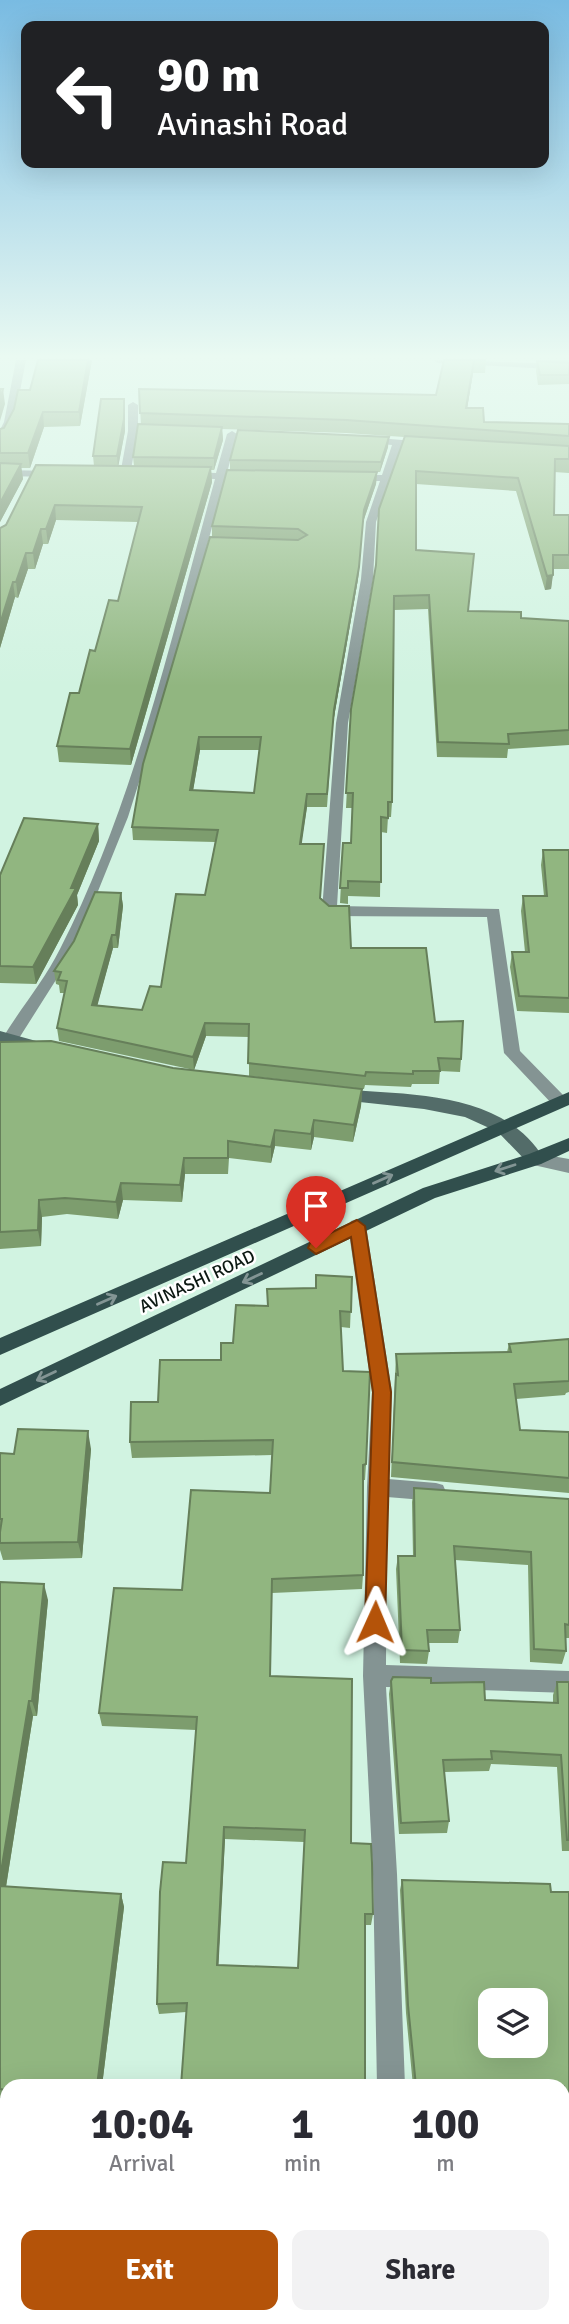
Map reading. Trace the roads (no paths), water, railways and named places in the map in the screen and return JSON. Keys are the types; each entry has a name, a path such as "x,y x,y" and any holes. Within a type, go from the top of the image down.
{"main road":[{"path":"5,1038 59,1052"},
{"path":"321,1093 444,1107 477,1114 502,1127 535,1159"},
{"name":"AVINASHI ROAD","path":"0,1348 564,1100"},
{"name":"AVINASHI ROAD","path":"0,1398 429,1193 535,1159 569,1144"}],"street":[{"path":"125,475 126,468"},
{"path":"5,1038 71,943 110,845 210,544 222,468"},
{"path":"389,468 371,522 366,579 342,723 329,911 494,912 512,1053 564,1100"},
{"path":"0,474 30,479 73,474"},
{"path":"170,475 263,477"},
{"path":"345,478 386,478"},
{"path":"535,1159 569,1166"},
{"path":"357,1226 382,1392 377,1487 374,1676 385,1874 391,2079"},
{"path":"377,1487 459,1493"},
{"path":"374,1676 569,1682"}]}
